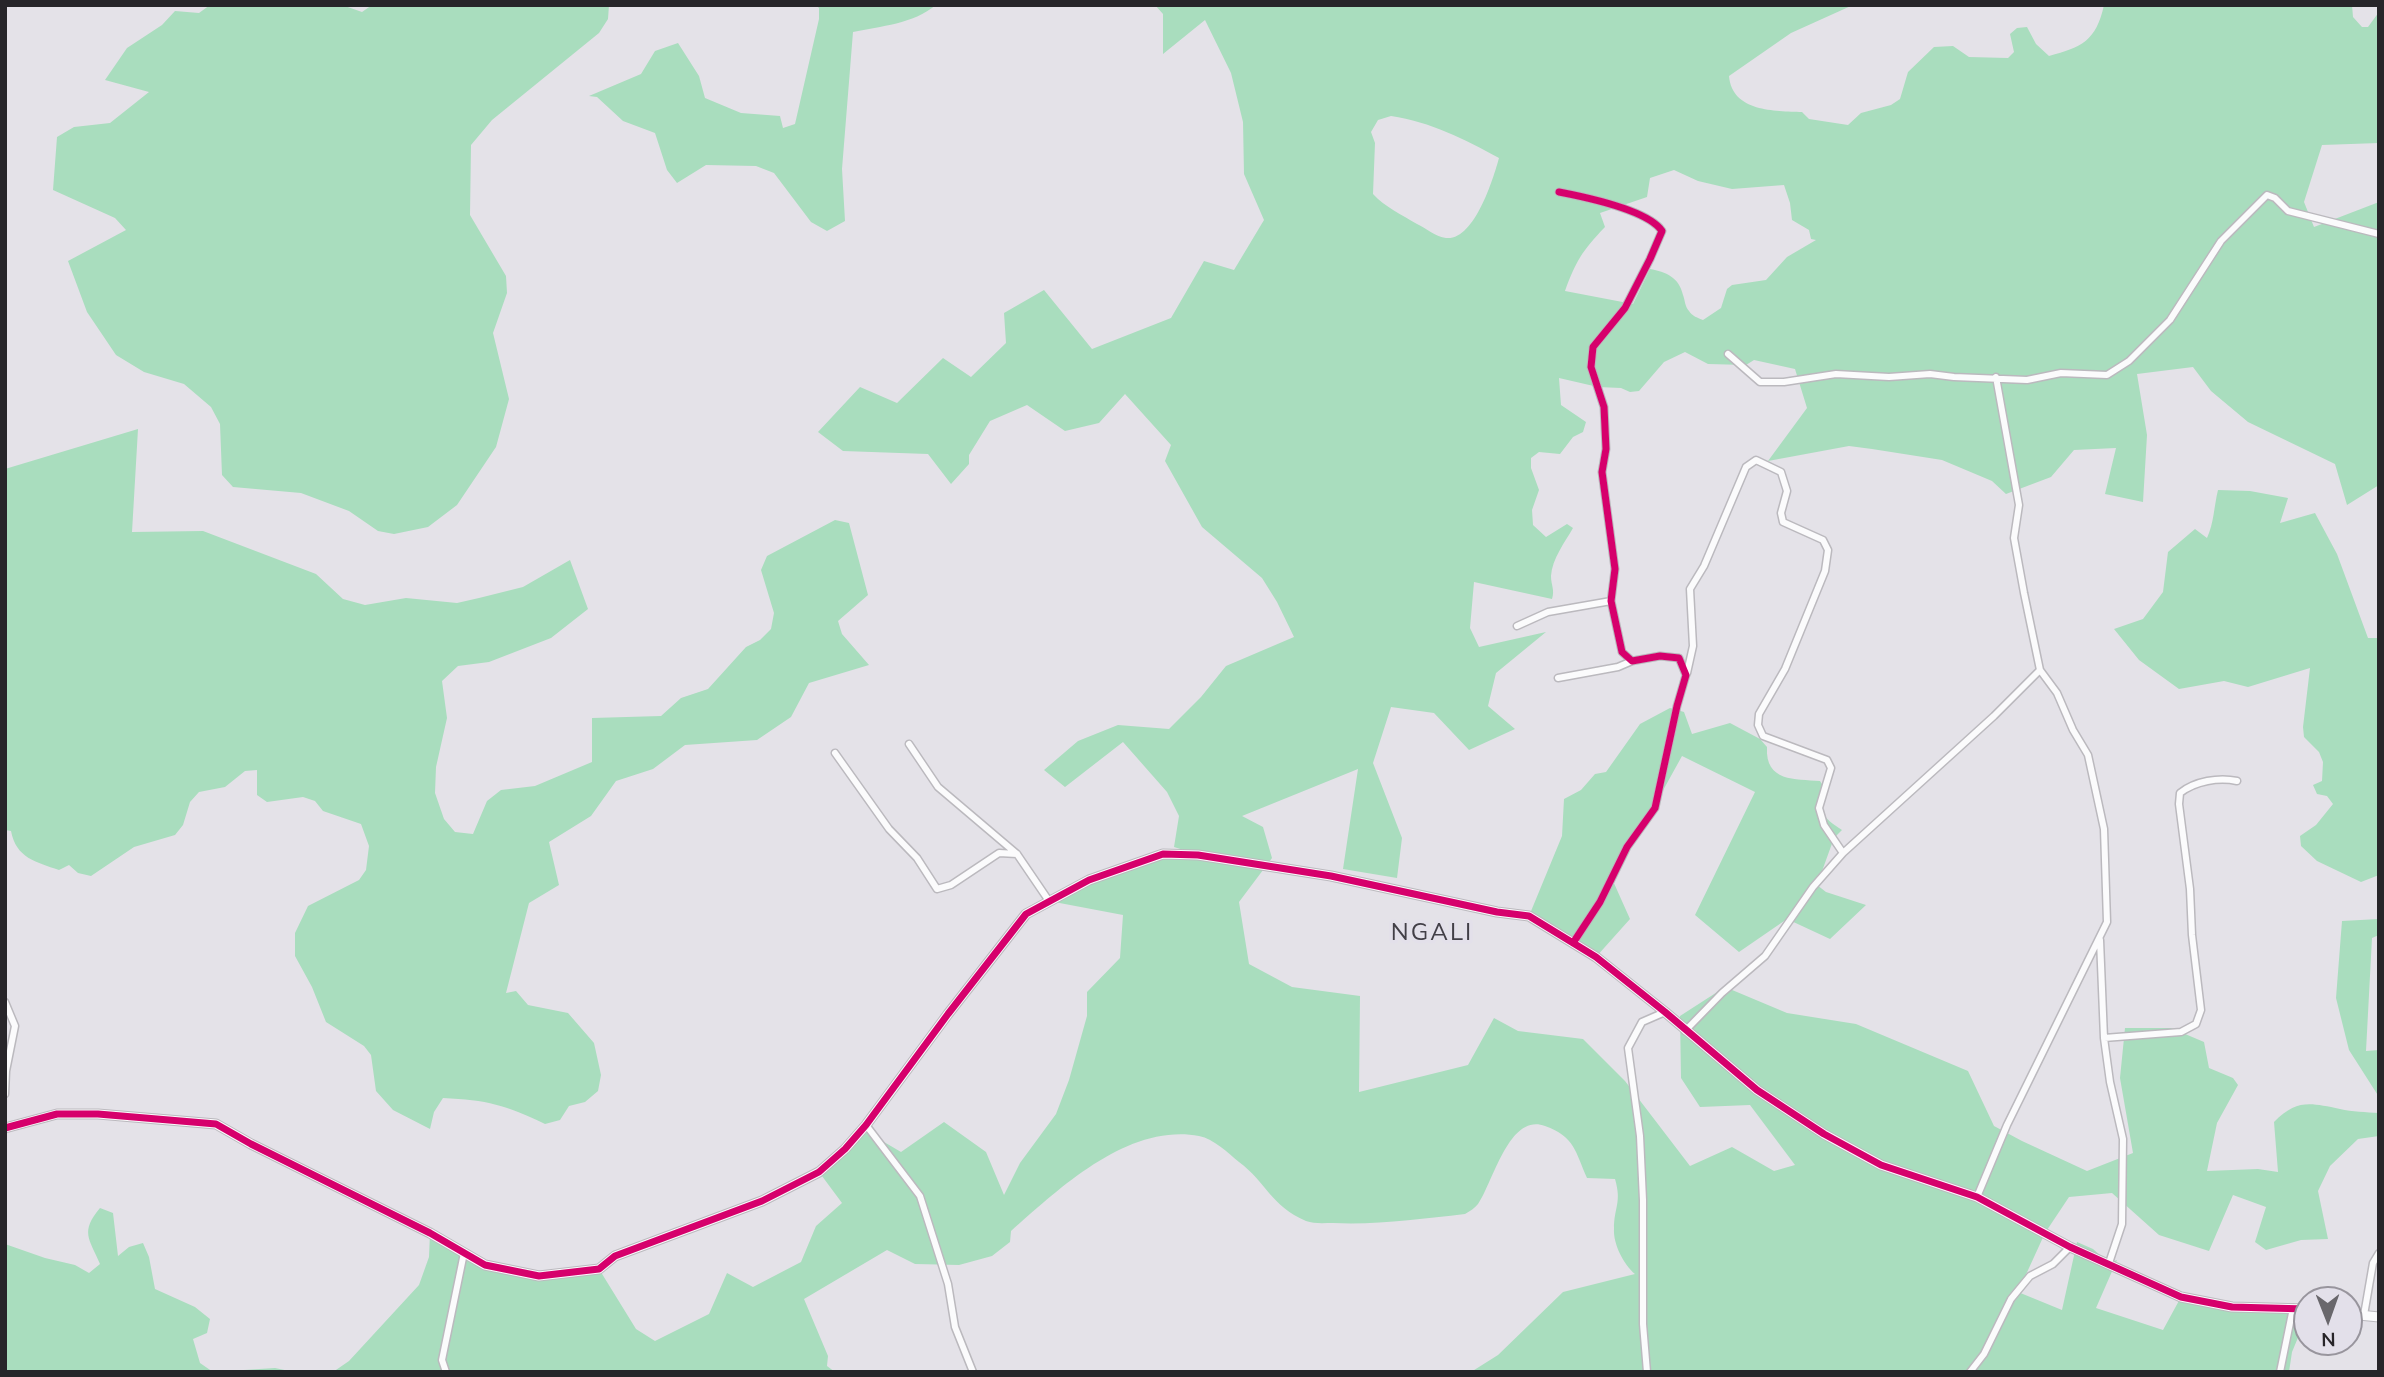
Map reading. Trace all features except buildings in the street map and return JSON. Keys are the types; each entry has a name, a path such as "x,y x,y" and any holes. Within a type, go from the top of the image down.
{"street":[{"path":"1559,192 1602,201 1657,223 1662,231 1625,308 1592,347 1591,367 1604,407 1606,449 1602,472 1615,569 1611,601 1622,652 1632,661"},
{"path":"1728,354 1760,382 1784,382 1836,374 1889,377 1930,374 2027,380 2062,373 2106,375 2129,361 2169,320 2221,241 2267,195 2275,198 2288,211 2379,234"},
{"path":"1977,1197 2007,1125 2107,922 2104,829 2088,755 2057,694 2040,670 2014,538 2019,505 1996,377"},
{"path":"1573,943 1600,902 1627,847 1655,808 1693,646 1690,589 1704,566 1745,467 1756,460 1781,472 1787,491 1781,513 1783,522 1823,540 1828,550 1825,571 1785,668 1759,714 1758,725 1763,736 1827,761 1831,768 1819,808 1824,825 1843,853"},
{"path":"1517,626 1548,612 1611,601"},
{"path":"1558,678 1660,656 1679,658 1686,675"},
{"path":"1685,1031 1722,993 1765,956 1813,887 1843,853 1966,743 2040,670"},
{"path":"909,744 938,787 1017,854 1049,901"},
{"path":"835,753 889,829 917,858 937,889 951,886 999,853 1017,854"},
{"path":"2104,1038 2181,1031 2196,1024 2201,1010 2180,793 2189,785 2225,778 2238,781"},
{"path":"5,1128 57,1114 98,1114 216,1124 430,1233 485,1265 539,1276 598,1269 615,1256 762,1201 819,1172 845,1149 866,1125 1026,915 1089,880 1163,854 1198,855 1331,876 1496,912 1529,916 1596,957 1757,1090 1824,1134 1881,1165 1977,1197 2070,1247 2181,1297 2232,1307 2293,1308 2280,1372"},
{"path":"2100,939 2104,1038 2110,1082 2123,1139 2122,1224 2109,1263"},
{"path":"5,1002 15,1026 6,1071 5,1094"},
{"path":"1647,1372 1643,1324 1640,1136 1628,1048 1642,1023 1665,1012"},
{"path":"866,1125 920,1196 948,1284 955,1327 973,1372"},
{"path":"1970,1372 1984,1354 2011,1298 2030,1276 2053,1264 2070,1247"},
{"path":"446,1372 442,1360 464,1253"},
{"path":"2379,1253 2373,1263 2364,1315 2379,1317"}],"green space":[{"path":"210,5 342,5 362,12 372,5 609,5 608,19 599,33 492,120 471,145 470,215 506,276 507,293 493,333 509,399 496,447 457,505 428,527 394,534 378,531 349,511 301,493 233,487 222,475 220,424 211,407 184,384 144,372 116,355 87,312 68,261 126,230 115,218 53,190 57,137 74,127 110,123 149,92 105,80 127,48 162,25 175,11 199,13"},
{"path":"816,5 936,5 907,20 853,32 842,169 845,221 827,231 811,222 774,173 756,166 706,165 677,183 667,170 655,133 623,121 597,97 589,96 641,74 655,51 678,43 699,76 705,98 741,113 780,116 783,128 795,124 819,19 819,8"},
{"path":"1155,5 1853,5 1791,33 1729,76 1732,88 1746,103 1768,110 1802,112 1809,119 1848,125 1861,113 1891,105 1900,99 1908,72 1934,47 1953,46 1969,57 2008,58 2014,52 2010,34 2017,28 2027,27 2036,44 2049,56 2086,41 2097,27 2104,5 2352,5 2353,17 2362,27 2368,27 2379,12 2379,143 2322,145 2304,202 2314,227 2379,202 2379,485 2347,505 2335,464 2248,422 2211,391 2193,367 2137,374 2147,435 2143,502 2105,494 2116,448 2074,450 2051,477 2006,494 1992,481 1942,460 1872,449 1849,446 1768,461 1807,408 1795,369 1754,360 1746,365 1708,364 1685,352 1664,362 1639,391 1630,392 1621,388 1598,387 1559,378 1561,405 1586,422 1583,432 1573,437 1560,454 1539,452 1531,458 1531,468 1539,490 1532,510 1533,525 1546,537 1567,524 1573,528 1554,563 1551,576 1552,599 1474,582 1470,628 1479,647 1546,632 1496,673 1488,706 1515,729 1469,750 1434,713 1391,707 1373,763 1402,838 1397,878 1343,869 1358,769 1242,816 1263,827 1272,858 1239,902 1249,964 1292,987 1360,996 1359,1092 1468,1065 1494,1018 1518,1031 1583,1039 1625,1081 1690,1166 1732,1147 1774,1171 1795,1165 1750,1105 1700,1107 1681,1078 1680,1016 1725,987 1787,1013 1856,1024 1968,1071 1994,1126 2087,1171 2133,1153 2120,1078 2125,1028 2171,1028 2204,1042 2209,1068 2233,1078 2238,1085 2217,1123 2207,1171 2258,1169 2278,1172 2274,1122 2297,1106 2312,1104 2379,1113 2379,1136 2358,1139 2330,1166 2318,1191 2328,1239 2301,1240 2266,1250 2255,1242 2266,1207 2233,1195 2209,1251 2159,1235 2112,1193 2069,1197 2045,1233 2018,1292 2062,1310 2077,1242 2093,1249 2109,1263 2117,1260 2096,1308 2163,1330 2181,1297 2232,1307 2293,1308 2293,1350 2289,1372 1471,1372 1498,1355 1563,1292 1635,1274 1623,1260 1615,1241 1614,1222 1618,1194 1615,1179 1587,1178 1573,1146 1563,1135 1545,1126 1532,1124 1521,1129 1512,1139 1478,1204 1465,1214 1366,1223 1312,1223 1294,1215 1248,1170 1205,1138 1173,1135 1147,1139 1121,1149 1073,1179 1011,1231 1010,1242 992,1256 959,1265 915,1264 887,1250 804,1299 828,1356 827,1366 835,1372 333,1372 349,1361 419,1285 429,1257 430,1233 485,1265 539,1276 599,1269 636,1329 655,1341 709,1314 727,1273 753,1287 801,1262 816,1226 842,1203 819,1172 866,1125 884,1142 901,1152 944,1122 986,1152 1004,1195 1020,1163 1056,1114 1069,1080 1087,1016 1087,992 1120,958 1123,915 1049,901 1163,854 1193,853 1174,847 1179,816 1167,792 1123,742 1065,787 1044,770 1078,741 1118,725 1169,729 1201,697 1226,666 1294,637 1262,578 1202,527 1165,461 1171,445 1125,394 1099,423 1065,431 1027,405 990,421 969,455 969,464 951,484 928,454 843,451 818,432 860,387 897,403 943,358 971,377 1006,343 1004,313 1044,290 1092,349 1171,318 1204,261 1234,270 1264,220 1244,174 1243,122 1231,73 1205,20 1163,54 1163,14","holes":["1391,116 1434,127 1499,158 1481,207 1465,230 1456,236 1446,238 1435,234 1383,203 1373,194 1375,143 1371,132 1378,120","1674,170 1698,181 1732,189 1784,185 1792,220 1809,230 1811,239 1816,240 1787,257 1766,280 1732,285 1727,289 1721,308 1703,320 1693,316 1688,309 1675,280 1650,269 1633,304 1565,291 1580,257 1605,227 1600,213 1647,197 1650,178"]},
{"path":"138,429 132,532 203,531 316,574 343,599 365,605 406,598 457,603 523,587 570,560 588,609 551,638 489,662 458,666 442,681 447,718 436,767 435,793 444,819 455,832 473,834 487,801 501,790 535,786 592,762 592,718 661,716 681,698 708,689 746,647 760,640 771,629 774,613 761,570 767,556 835,520 849,523 868,595 838,621 842,634 869,665 809,683 791,717 757,740 685,745 653,769 616,781 591,816 549,842 559,885 529,903 506,993 516,991 528,1005 568,1013 594,1043 601,1075 598,1091 585,1102 569,1106 560,1120 545,1124 496,1105 443,1098 434,1112 430,1129 393,1110 376,1091 371,1055 364,1046 326,1022 312,987 295,956 295,933 308,906 359,880 366,870 369,846 361,824 323,811 315,801 303,797 267,802 257,795 257,770 245,771 225,787 199,792 190,802 183,825 175,835 134,847 91,876 78,873 69,865 59,870 28,858 17,847 11,831 5,830 5,469"},
{"path":"2218,490 2250,491 2288,498 2280,523 2315,513 2337,554 2368,638 2379,638 2379,875 2361,882 2317,861 2301,846 2300,836 2316,825 2333,804 2327,796 2317,794 2313,785 2322,781 2323,762 2319,752 2304,737 2310,668 2248,687 2224,681 2179,689 2139,660 2114,629 2143,619 2163,592 2168,552 2195,529 2207,538"},
{"path":"1670,708 1684,712 1692,734 1730,723 1760,739 1767,747 1771,767 1776,773 1792,779 1820,781 1825,789 1824,814 1842,830 1834,838 1817,885 1826,892 1866,905 1830,939 1787,919 1739,952 1695,915 1755,792 1682,756 1613,881 1630,919 1596,957 1529,916 1562,836 1564,799 1581,790 1595,774 1606,772 1640,724"},
{"path":"2379,919 2379,935 2372,938 2366,1051 2379,1050 2379,1097 2349,1050 2336,998 2342,921"},
{"path":"100,1208 113,1213 118,1256 129,1247 143,1243 149,1257 155,1289 195,1307 210,1319 207,1333 193,1339 200,1363 213,1372 5,1372 5,1244 75,1265 89,1273 100,1264 88,1229"},
{"path":"275,1368 294,1372 213,1372"}],"cycle path":[{"path":"1559,192 1630,211 1644,217 1662,231 1625,308 1593,347 1591,367 1604,407 1606,449 1602,472 1615,569 1611,601 1622,652 1632,661 1660,656 1679,658 1686,675 1655,808 1627,847 1600,902 1573,943"},
{"path":"5,1128 57,1114 98,1114 216,1124 430,1233 485,1265 539,1276 599,1269 615,1256 762,1201 819,1172 845,1149 866,1125 1026,914 1089,880 1163,854 1198,855 1331,876 1497,912 1529,916 1596,957 1757,1090 1824,1134 1881,1165 1977,1197 2070,1247 2181,1297 2232,1307 2293,1309"}],"district":[{"name":"NGALI","path":"1432,933"}]}
